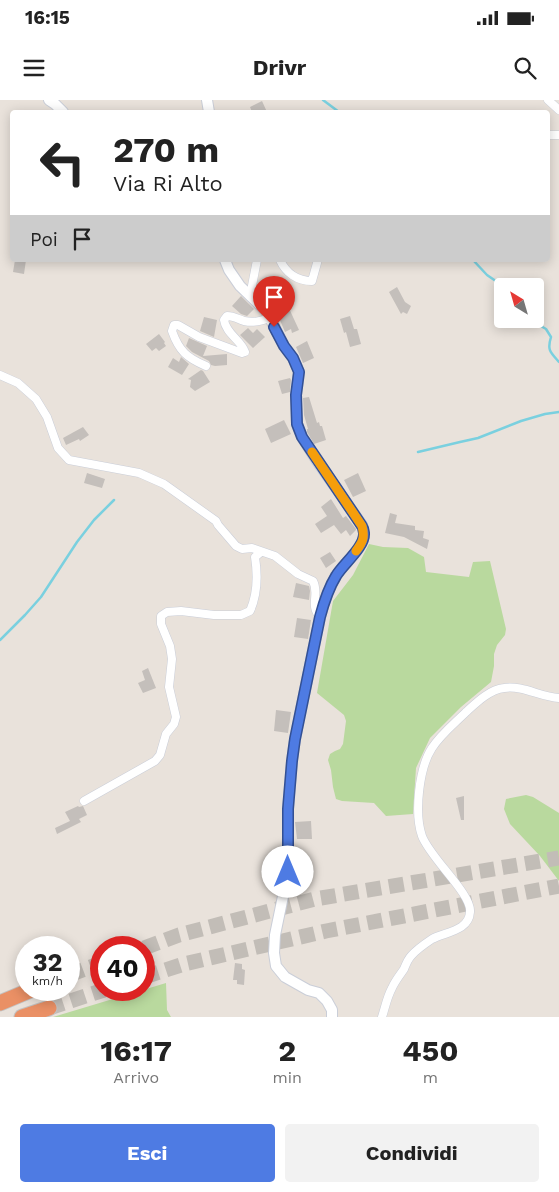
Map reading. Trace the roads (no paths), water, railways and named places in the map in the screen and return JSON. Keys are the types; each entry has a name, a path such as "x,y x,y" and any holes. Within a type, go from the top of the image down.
{"highway":[{"path":"0,1003 15,997"},
{"path":"22,1017 49,1008"}],"street":[{"path":"49,100 61,110"},
{"path":"548,100 559,110"},
{"path":"226,262 240,286 266,311 277,334 293,358 299,372 296,395 297,424 302,437 362,526 364,533 363,540 337,574 330,587 324,600 320,617 295,739 288,809 288,872 275,935 274,953 276,966 285,977 308,990 319,993 332,1010 332,1017"},
{"path":"250,296 257,262"},
{"path":"281,262 290,274 305,281 312,281 317,263"},
{"path":"206,366 187,356 180,349 172,331 174,325 178,325 199,337 242,354 245,352 244,348 225,326 224,320 227,316 231,315 245,321 257,322 270,318"},
{"path":"0,376 18,383 36,399 47,417 58,448 69,460 139,473 164,484 216,521 236,546 252,548 274,556 298,574 314,580 316,587 315,607 320,617"},
{"path":"84,801 155,761 160,755 166,734 174,724 176,718 169,687 172,659 170,646 161,624 162,616 167,612 181,611 241,615 250,611 254,603 258,575 255,557 261,552"},
{"path":"382,1017 391,989 412,955 433,939 459,928 469,919 470,905 428,848 422,837 418,820 424,769 433,746 477,701 493,691 514,687 559,698"}],"waterway":[{"path":"323,100 336,110"},
{"path":"475,262 494,280"},
{"path":"544,328 551,337 550,351 559,362"},
{"path":"418,452 478,438 521,421 559,412"},
{"path":"0,640 41,597 77,542 94,520 114,500"}],"tunnel":[{"path":"155,944 179,935 315,899 559,858"},
{"path":"155,973 184,964 326,931 559,886"},
{"path":"80,971 90,967"},
{"path":"49,1008 90,995"}]}
